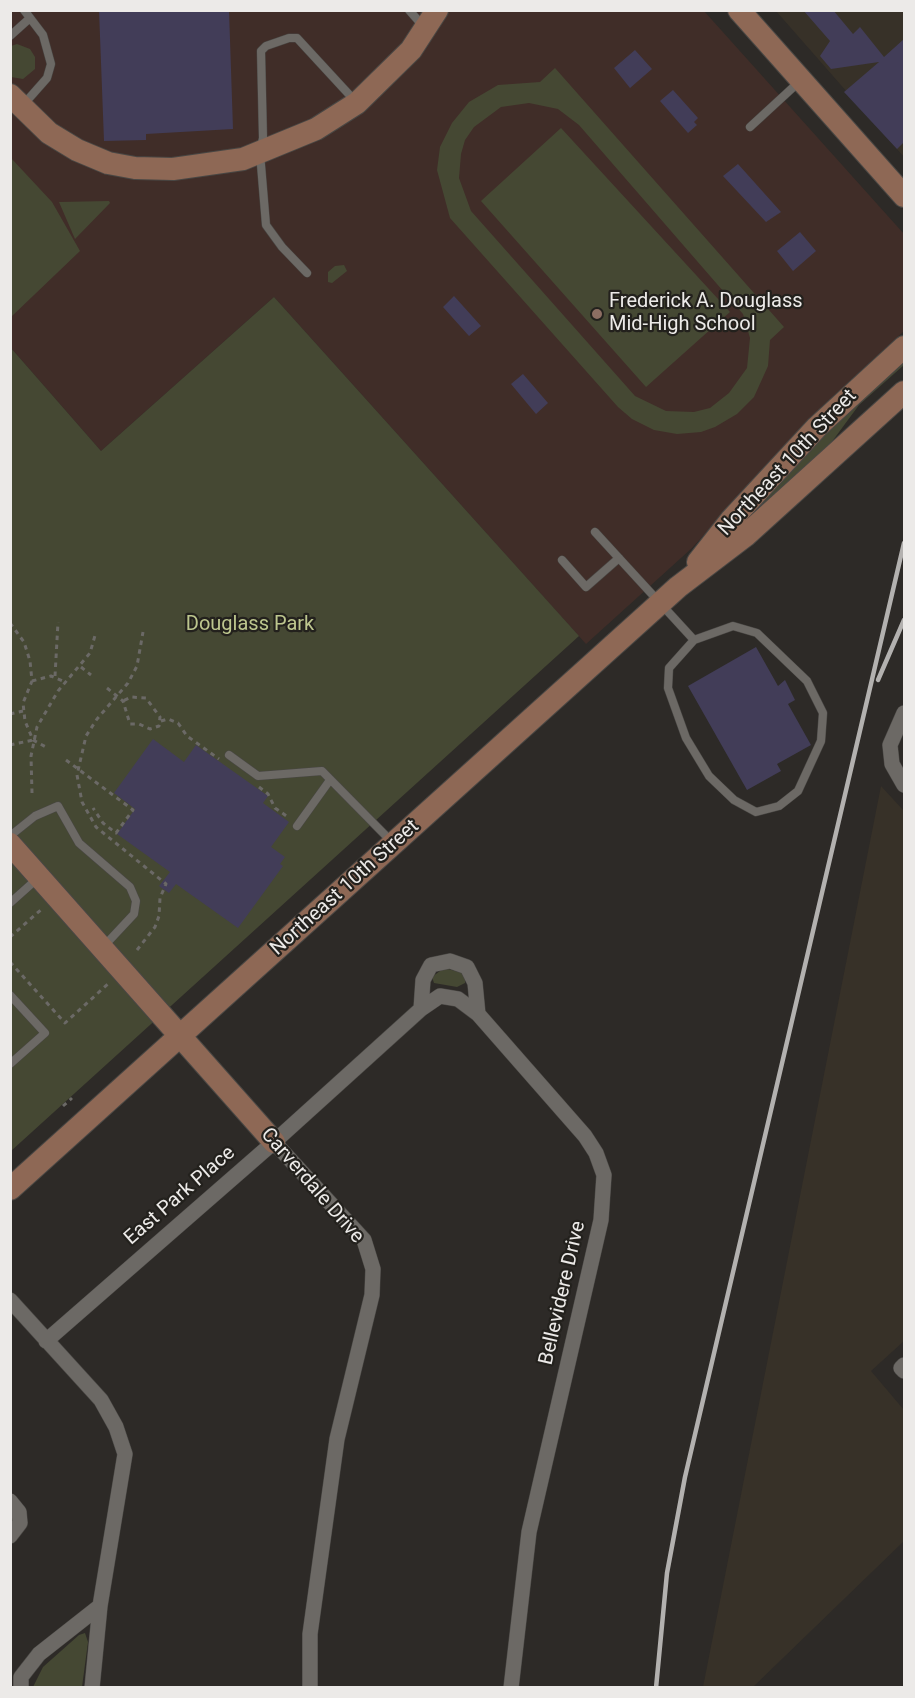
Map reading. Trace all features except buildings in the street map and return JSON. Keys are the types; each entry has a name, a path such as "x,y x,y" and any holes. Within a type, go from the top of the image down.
{"main road":[{"path":"739,10 904,196"},
{"path":"16,101 49,133 76,150 108,163 135,168 172,169 210,165 261,153 316,129 357,103 411,50 431,20"},
{"name":"Northeast 10th Street","path":"678,587 730,520 802,443 904,346"},
{"name":"Northeast 10th Street","path":"10,1189 660,603 745,536 904,392"},
{"name":"Carverdale Drive","path":"10,844 274,1142"}],"street":[{"path":"904,713 890,745 892,764 904,785"},
{"path":"421,1009 423,980 431,965 450,961 467,968 475,983 478,1014"},
{"name":"East Park Place","path":"46,1341 274,1142 421,1009 440,996 458,999 478,1014"},
{"name":"Bellevidere Drive","path":"478,1014 585,1136 596,1153 604,1175 601,1220 529,1532 511,1688"},
{"name":"Carverdale Drive","path":"274,1142 363,1240 373,1269 372,1295 337,1439 310,1634 310,1688"},
{"path":"10,1300 101,1400 116,1426 125,1454 100,1606 92,1688"},
{"path":"10,1501 19,1512 20,1523 10,1536"},
{"path":"21,1688 21,1677 39,1654 100,1606"}],"lane":[{"path":"16,101 47,78 51,64 43,35 24,10"},
{"path":"409,10 431,20"},
{"path":"10,36 30,18"},
{"path":"307,273 282,248 266,225 261,153 263,138 259,60 261,51 266,46 289,38 297,38 357,103"},
{"path":"750,127 801,80"},
{"path":"595,532 694,640"},
{"path":"562,561 586,587 619,558"},
{"path":"734,626 757,633 807,681 823,713 821,741 798,791 779,807 756,812 734,800 709,776 686,738 668,688 669,668 694,640 734,626"},
{"path":"229,754 258,776 322,771 343,795 358,804 394,844"},
{"path":"297,825 330,780"},
{"path":"10,836 35,816 58,806 79,843 130,887 136,901 134,914 125,927 102,947"},
{"path":"10,903 39,877"},
{"path":"10,1064 45,1033 12,1001"}],"path":[{"path":"55,676 58,622"},
{"path":"10,623 24,642 32,681 26,692 23,711 33,740"},
{"path":"32,793 33,740 51,701 65,682 81,667 90,653 96,632"},
{"path":"137,950 155,927 159,916 160,898 166,884 96,827 82,802 78,769 82,746 90,727 118,697 137,666 143,632"},
{"path":"81,667 92,675"},
{"path":"32,681 55,676 65,682"},
{"path":"107,688 123,701 130,724 139,724 150,729 159,726 160,717 146,698 131,697 123,701"},
{"path":"10,714 23,711"},
{"path":"10,745 33,740 46,747"},
{"path":"66,760 133,810 116,833 103,823 93,808"},
{"path":"10,937 45,906"},
{"path":"10,962 65,1023 110,982"},
{"path":"63,1106 72,1098"}],"shaded area":[{"name":"Frederick A. Douglass Mid-High School","path":"10,11 704,11 904,234 904,331 827,402 692,548 586,644 274,297 101,451 11,348"},
{"path":"776,11 904,11 904,157"},
{"path":"881,786 904,811 904,1341 871,1371 904,1410 904,1541 753,1687 703,1687"}],"green space":[{"path":"17,44 30,49 35,57 35,69 23,79 11,77 11,46"},
{"path":"555,68 784,327 770,340 768,366 754,397 737,414 715,427 701,432 677,434 654,430 632,419 618,407 450,218 437,170 440,147 452,123 469,102 498,85 540,82","holes":["529,103 558,109 579,125 743,314 750,338 747,368 729,393 710,408 694,412 666,411 635,396 471,211 459,178 465,140 474,127 501,107"]},
{"path":"561,128 730,312 646,387 481,201"},
{"path":"11,158 52,202 80,251 11,317"},
{"path":"109,201 110,203 75,239 59,202"},
{"path":"344,265 347,271 332,283 328,282 328,272 335,266"},
{"name":"Douglass Park","path":"274,297 579,636 11,1151 11,348 101,451"},
{"path":"904,358 904,365 859,405 828,447 746,525 740,520 831,425"},
{"path":"444,968 463,973 466,977 465,983 457,987 434,983 432,977"},
{"path":"85,1633 88,1642 82,1687 33,1687 43,1667 79,1635"}],"railway":[{"path":"656,1688 667,1573 685,1477 904,543"},
{"path":"878,680 904,620"}],"place":[{"name":"Frederick A. Douglass Mid-High School","path":"597,314"}]}
